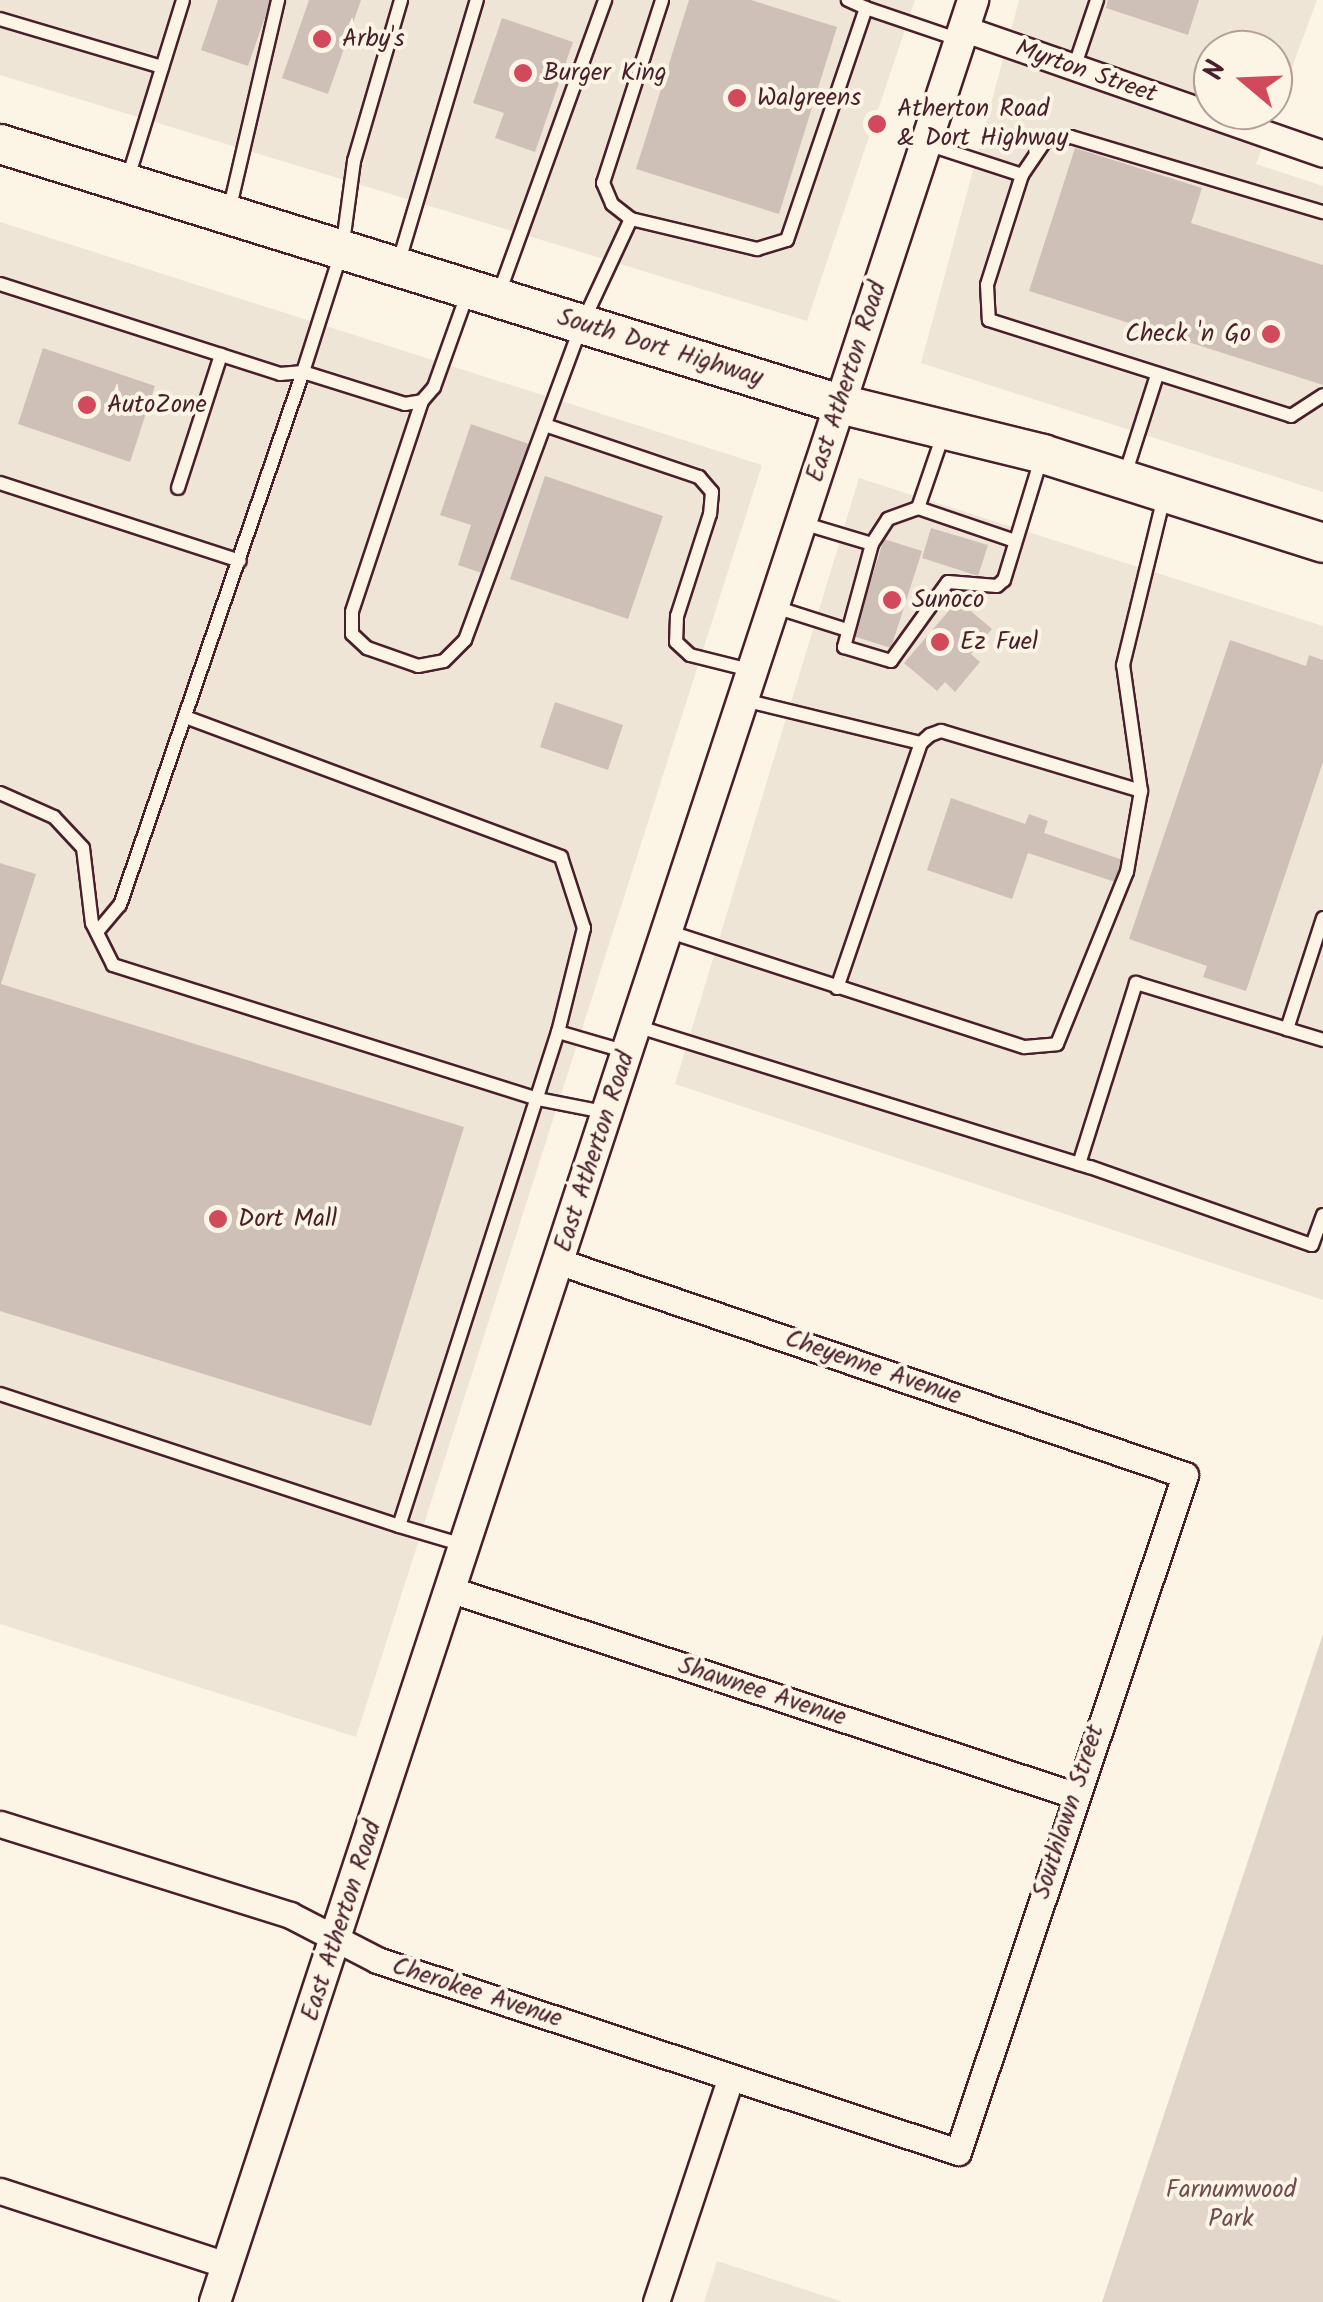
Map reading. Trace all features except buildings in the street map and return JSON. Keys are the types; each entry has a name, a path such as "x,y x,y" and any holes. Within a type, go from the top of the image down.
{"main road":[{"name":"South Dort Highway","path":"0,144 840,404 946,427 1322,538"}],"street":[{"name":"Myrton Street","path":"964,22 1074,68 1323,154"},
{"name":"East Atherton Road","path":"214,2302 338,1937 964,22"},
{"name":"Cheyenne Avenue","path":"560,1262 1185,1475"},
{"name":"Southlawn Street","path":"958,2152 1074,1795 1185,1475"},
{"name":"Shawnee Avenue","path":"449,1589 1074,1795"},
{"name":"Cherokee Avenue","path":"0,1824 290,1915 377,1960 958,2152"},
{"path":"656,2302 731,2077"},
{"path":"0,2191 227,2264"}],"lane":[{"path":"126,183 183,0"},
{"path":"228,214 278,0"},
{"path":"97,932 120,905 188,718 303,372 342,250 354,161 401,0"},
{"path":"397,267 477,0"},
{"path":"604,0 483,294 434,387 422,402 352,612 352,634 367,648 418,666 444,661 464,640 582,324 630,219"},
{"path":"662,0 603,183 612,204 630,219 757,249 787,240 866,8"},
{"path":"848,0 866,8 964,22"},
{"path":"1074,68 1097,0"},
{"path":"0,19 162,67"},
{"path":"1323,212 1071,137 1045,140 1022,175 987,285 989,320 1291,416 1323,395"},
{"path":"924,143 1022,175"},
{"path":"0,284 280,374 303,372 405,404 422,402"},
{"path":"178,488 221,355"},
{"path":"1124,480 1158,374"},
{"path":"545,426 699,477 712,492 710,514 676,616 676,642 690,654 749,685 920,743"},
{"path":"918,508 946,427"},
{"path":"1015,541 918,508 888,519 872,544 844,629 844,648 887,662 896,658 948,582 998,586 1015,541 1043,454"},
{"path":"0,483 240,562"},
{"path":"667,930 1024,1047 1057,1044 1127,872 1141,791 1123,665 1134,603 1165,493"},
{"path":"802,523 872,544"},
{"path":"774,606 844,629"},
{"path":"188,718 561,857 584,928 538,1099 398,1526"},
{"path":"837,988 920,743 941,731 1141,791"},
{"path":"0,793 54,817 82,848 97,932 113,965 538,1099 607,1113"},
{"path":"1286,1029 1323,918"},
{"path":"1079,1164 1136,983 1323,1040"},
{"path":"558,1032 631,1039 1079,1164 1318,1250 1323,1215"},
{"path":"0,1394 466,1546"}],"shaded area":[{"path":"0,0 915,0 807,321 0,75"},
{"path":"1019,0 1317,0 1293,65 1293,30 1193,30 1193,130 1269,130 1256,164 1323,186 1323,492 921,363"},
{"path":"0,222 762,465 356,1737 0,1624"},
{"path":"859,478 1323,626 1323,1300 675,1084"},
{"path":"717,2261 843,2302 704,2302"}],"green space":[{"name":"Farnumwood Park","path":"1323,1634 1323,2302 1102,2302"}],"place":[{"name":"Arby's","path":"322,39"},
{"name":"Burger King","path":"523,73"},
{"name":"Walgreens","path":"737,98"},
{"name":"Atherton Road & Dort Highway","path":"877,124"},
{"name":"Check 'n Go","path":"1271,334"},
{"name":"AutoZone","path":"87,405"},
{"name":"Sunoco","path":"892,600"},
{"name":"Ez Fuel","path":"940,642"},
{"name":"Dort Mall","path":"218,1219"}]}
